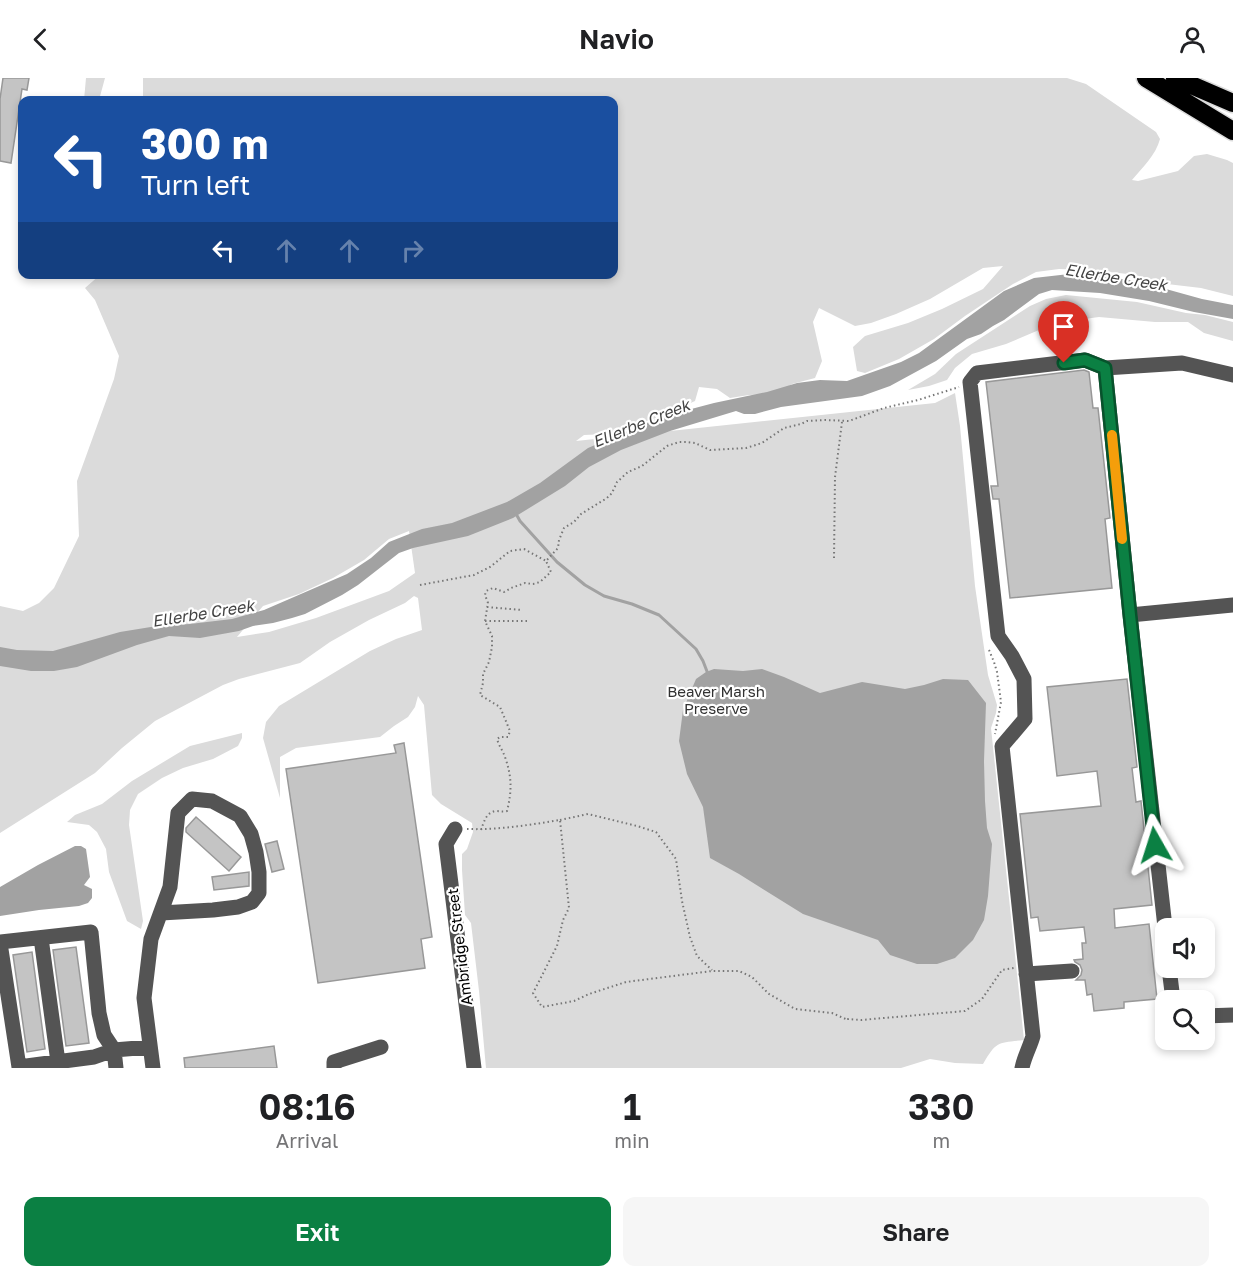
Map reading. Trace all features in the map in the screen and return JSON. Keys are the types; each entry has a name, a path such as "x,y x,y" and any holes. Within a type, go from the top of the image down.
{"highway":[{"path":"1146,78 1233,131"},
{"path":"1175,78 1233,103"}],"street":[{"path":"1022,1068 1033,1036 1020,971 1002,746 1025,719 1024,679 998,636 970,382 977,373 1085,360 1105,368 1182,363 1233,375"},
{"path":"1105,368 1164,918"},
{"path":"1130,615 1233,605"},
{"path":"153,1068 144,998 151,939 170,887 178,813 192,799 212,801 240,816 251,834 259,872 259,893 252,902 238,907 161,913"},
{"name":"Ambridge Street","path":"455,829 446,844 474,1068"},
{"path":"116,1068 114,1050 104,1035 99,1013 91,932 0,943 19,1067 94,1057 114,1050 150,1047"},
{"path":"42,938 58,1062"},
{"path":"1020,971 1072,971"},
{"path":"1215,1016 1233,1015"},
{"path":"334,1068 334,1062 381,1047"}],"path":[{"path":"548,559 558,548 564,528 607,498 619,479 633,469 642,466 667,446 686,442 695,443 710,450 746,448 762,443 784,429 807,422 849,421 970,382"},
{"path":"834,558 835,477 842,422"},
{"path":"420,585 474,575 490,567 510,551 524,549 548,559"},
{"path":"481,830 488,814 494,811 507,811 511,792 506,758 497,739 508,737 510,731 500,707 480,695 483,674 489,662 492,647 492,636 485,621 487,598 485,594 493,588 504,592 525,583 540,582 551,572 548,559"},
{"path":"487,607 522,610"},
{"path":"485,621 528,621"},
{"path":"988,650 997,672 1001,702 992,744 1002,746"},
{"path":"455,829 481,830 516,827 588,814 656,832 676,859 690,937 697,956 712,971"},
{"path":"560,820 569,908 563,920 557,946 532,993 542,1007 574,1002 589,994 626,982 712,971 739,971 752,977 769,994 795,1009 832,1013 848,1020 861,1020 965,1011 982,999 1002,970 1020,971"}],"green space":[{"path":"86,78 105,78 100,96 84,96"},
{"name":"Beaver Marsh Preserve","path":"143,78 1067,78 1086,84 1156,132 1160,139 1155,150 1132,180 1138,181 1178,171 1194,156 1207,154 1233,163 1233,296 1128,274 1059,269 1036,272 1013,284 934,339 899,359 865,373 857,371 853,347 865,336 908,323 983,289 1003,266 983,268 930,299 871,323 855,326 819,308 813,322 822,361 815,378 792,384 777,394 730,398 717,389 699,387 695,401 659,417 607,434 584,435 576,441 935,403 955,393 975,586 988,675 997,705 991,728 1024,1040 999,1044 983,1064 930,1059 901,1068 486,1068 471,923 465,915 462,870 462,854 467,849 473,832 472,823 441,804 432,795 424,705 418,696 415,707 408,717 380,737 296,748 280,757 280,798 263,738 266,722 279,706 370,651 422,630 418,598 414,596 405,603 330,642 300,663 223,685 155,721 95,773 0,833 0,606 23,611 39,603 54,588 79,536 77,481 114,379 119,356 95,300 85,288 95,279 618,279 618,96 143,96","holes":["409,531 415,573 389,591 316,618 269,632 237,637 263,606 299,594 333,578 364,560 389,539"]},
{"path":"1066,295 1137,302 1233,322 1233,341 1204,333 1188,322 1155,322 1099,317 1070,321 972,354 955,368 947,380 908,390 935,374 956,354 1030,306 1046,299"},
{"path":"242,733 238,746 213,759 183,768 162,778 138,794 130,810 129,825 143,921 141,929 127,921 109,872 106,849 97,832 89,825 67,822 75,815 102,804 132,781 190,746"}],"shaded area":[{"path":"1078,273 1137,281 1233,305 1233,319 1100,293 1052,290 1039,294 1004,320 981,334 967,339 936,361 890,386 862,396 781,407 755,414 736,411 670,431 621,450 589,467 565,486 513,518 468,536 399,553 358,585 305,614 239,631 200,638 169,636 77,667 54,671 31,671 0,666 0,647 53,651 120,632 232,619 264,610 347,574 371,558 389,542 422,529 452,523 507,502 540,483 588,448 661,417 797,383 820,380 847,381 901,362 919,353 1004,291 1034,278"},
{"path":"714,669 743,671 762,669 820,693 862,682 905,689 943,679 968,680 986,703 985,801 987,828 992,844 984,920 973,940 955,958 937,964 917,964 890,955 878,940 803,914 710,858 703,807 687,774 679,741 683,710 696,679"},
{"path":"75,846 86,849 90,877 84,885 92,889 92,898 88,903 0,916 0,887"}],"building":[{"path":"3,78 29,78 27,90 22,89 21,96 18,96 18,116 11,163 0,161 0,99"},
{"path":"1084,370 1089,372 1093,408 1098,408 1110,518 1105,519 1112,588 1010,598 999,499 993,499 991,486 998,486 986,382"},
{"path":"1127,679 1137,767 1132,768 1136,802 1141,801 1152,905 1114,909 1115,928 1149,924 1155,999 1124,1002 1124,1008 1094,1011 1092,994 1087,995 1085,980 1076,980 1082,970 1074,960 1083,959 1082,943 1086,943 1084,927 1040,931 1038,917 1031,918 1020,814 1101,806 1097,771 1057,776 1047,687"},
{"path":"404,743 432,937 421,939 425,968 318,983 286,769 396,753 394,745"},
{"path":"196,817 241,857 229,871 186,832 186,828"},
{"path":"277,841 284,869 272,872 265,844"},
{"path":"249,872 249,886 214,890 212,877"},
{"path":"76,947 89,1043 66,1046 53,950"},
{"path":"32,952 45,1049 27,1052 13,955"},
{"path":"274,1046 277,1068 185,1068 184,1058"}],"waterway":[{"path":"515,512 520,521 557,562 585,585 604,596 659,615 696,649 708,674"}],"slow traffic":[{"path":"1112,435 1122,539"}],"route":[{"path":"1064,363 1085,360 1105,368 1155,845"}],"water label":[{"name":"Ellerbe Creek","path":"1116,277"},
{"name":"Ellerbe Creek","path":"641,423"},
{"name":"Ellerbe Creek","path":"203,613"}]}
